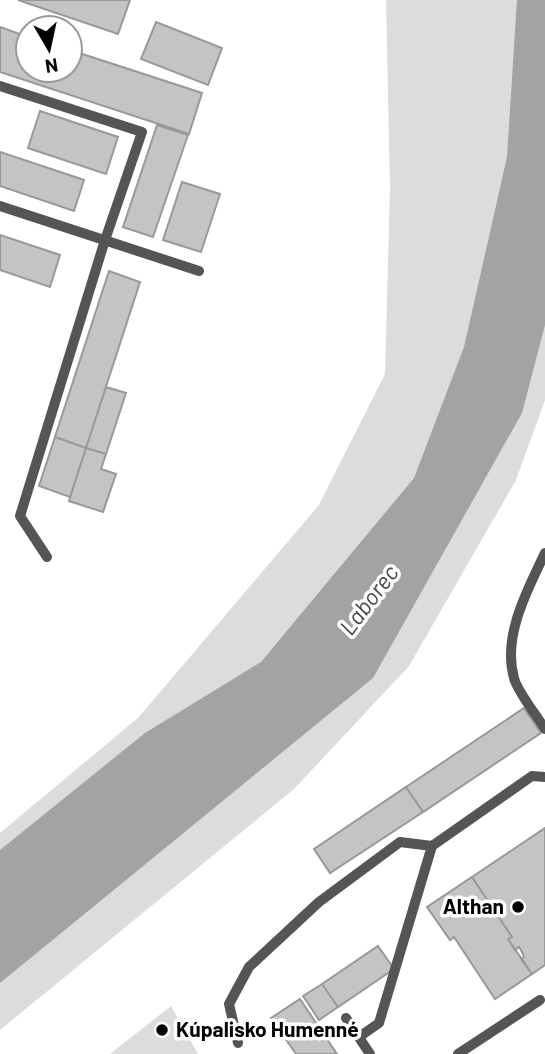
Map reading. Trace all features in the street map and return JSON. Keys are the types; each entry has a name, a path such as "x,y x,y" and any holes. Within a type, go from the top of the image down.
{"lane":[{"path":"0,86 142,132 105,240 20,516 47,556"},
{"path":"0,205 199,271"},
{"path":"545,553 518,612 512,646 514,678 545,729"},
{"path":"359,1037 379,1023 432,846 532,776 545,778"},
{"path":"238,1043 229,1004 249,967 319,902 400,842 432,846"},
{"path":"458,1054 540,1000"},
{"path":"346,1018 370,1054"}],"shaded area":[{"path":"386,0 545,0 545,400 516,480 409,666 294,789 0,1030 0,833 138,718 319,505 385,374 390,188"},
{"name":"Kúpalisko Humenné","path":"171,1006 198,1054 110,1054"}],"water":[{"name":"Laborec","path":"517,0 545,0 545,325 522,413 373,678 0,983 0,850 145,733 261,662 414,478 464,347 507,157"}],"building":[{"path":"18,0 130,0 118,34 84,22 84,14 59,14"},
{"path":"156,22 222,48 208,85 141,59"},
{"path":"0,27 14,32 14,77 0,72"},
{"path":"84,55 202,93 189,134 37,84 84,84"},
{"path":"40,111 118,137 106,174 28,148"},
{"path":"157,125 188,135 153,237 123,227"},
{"path":"0,152 84,180 74,211 0,186"},
{"path":"182,182 220,194 201,252 163,240"},
{"path":"0,235 60,255 50,287 0,270"},
{"path":"109,271 140,282 86,448 55,437"},
{"path":"106,387 126,393 106,454 86,448"},
{"path":"55,437 86,448 70,497 39,486"},
{"path":"86,448 106,454 101,469 116,474 103,512 69,501"},
{"path":"524,708 541,733 423,812 406,787"},
{"path":"406,787 423,812 330,873 314,849"},
{"name":"Althan","path":"545,828 545,965 532,974 521,959 524,957 519,947 515,950 508,939 512,937 472,877"},
{"path":"472,877 512,937 508,939 532,974 495,999 454,937 450,940 427,907"},
{"path":"378,946 394,969 338,1007 322,984"},
{"path":"322,984 338,1007 319,1020 303,996"},
{"path":"300,999 337,1054 296,1054 271,1018"}],"place":[{"name":"Althan","path":"518,907"},
{"name":"Kúpalisko Humenné","path":"162,1030"}]}
